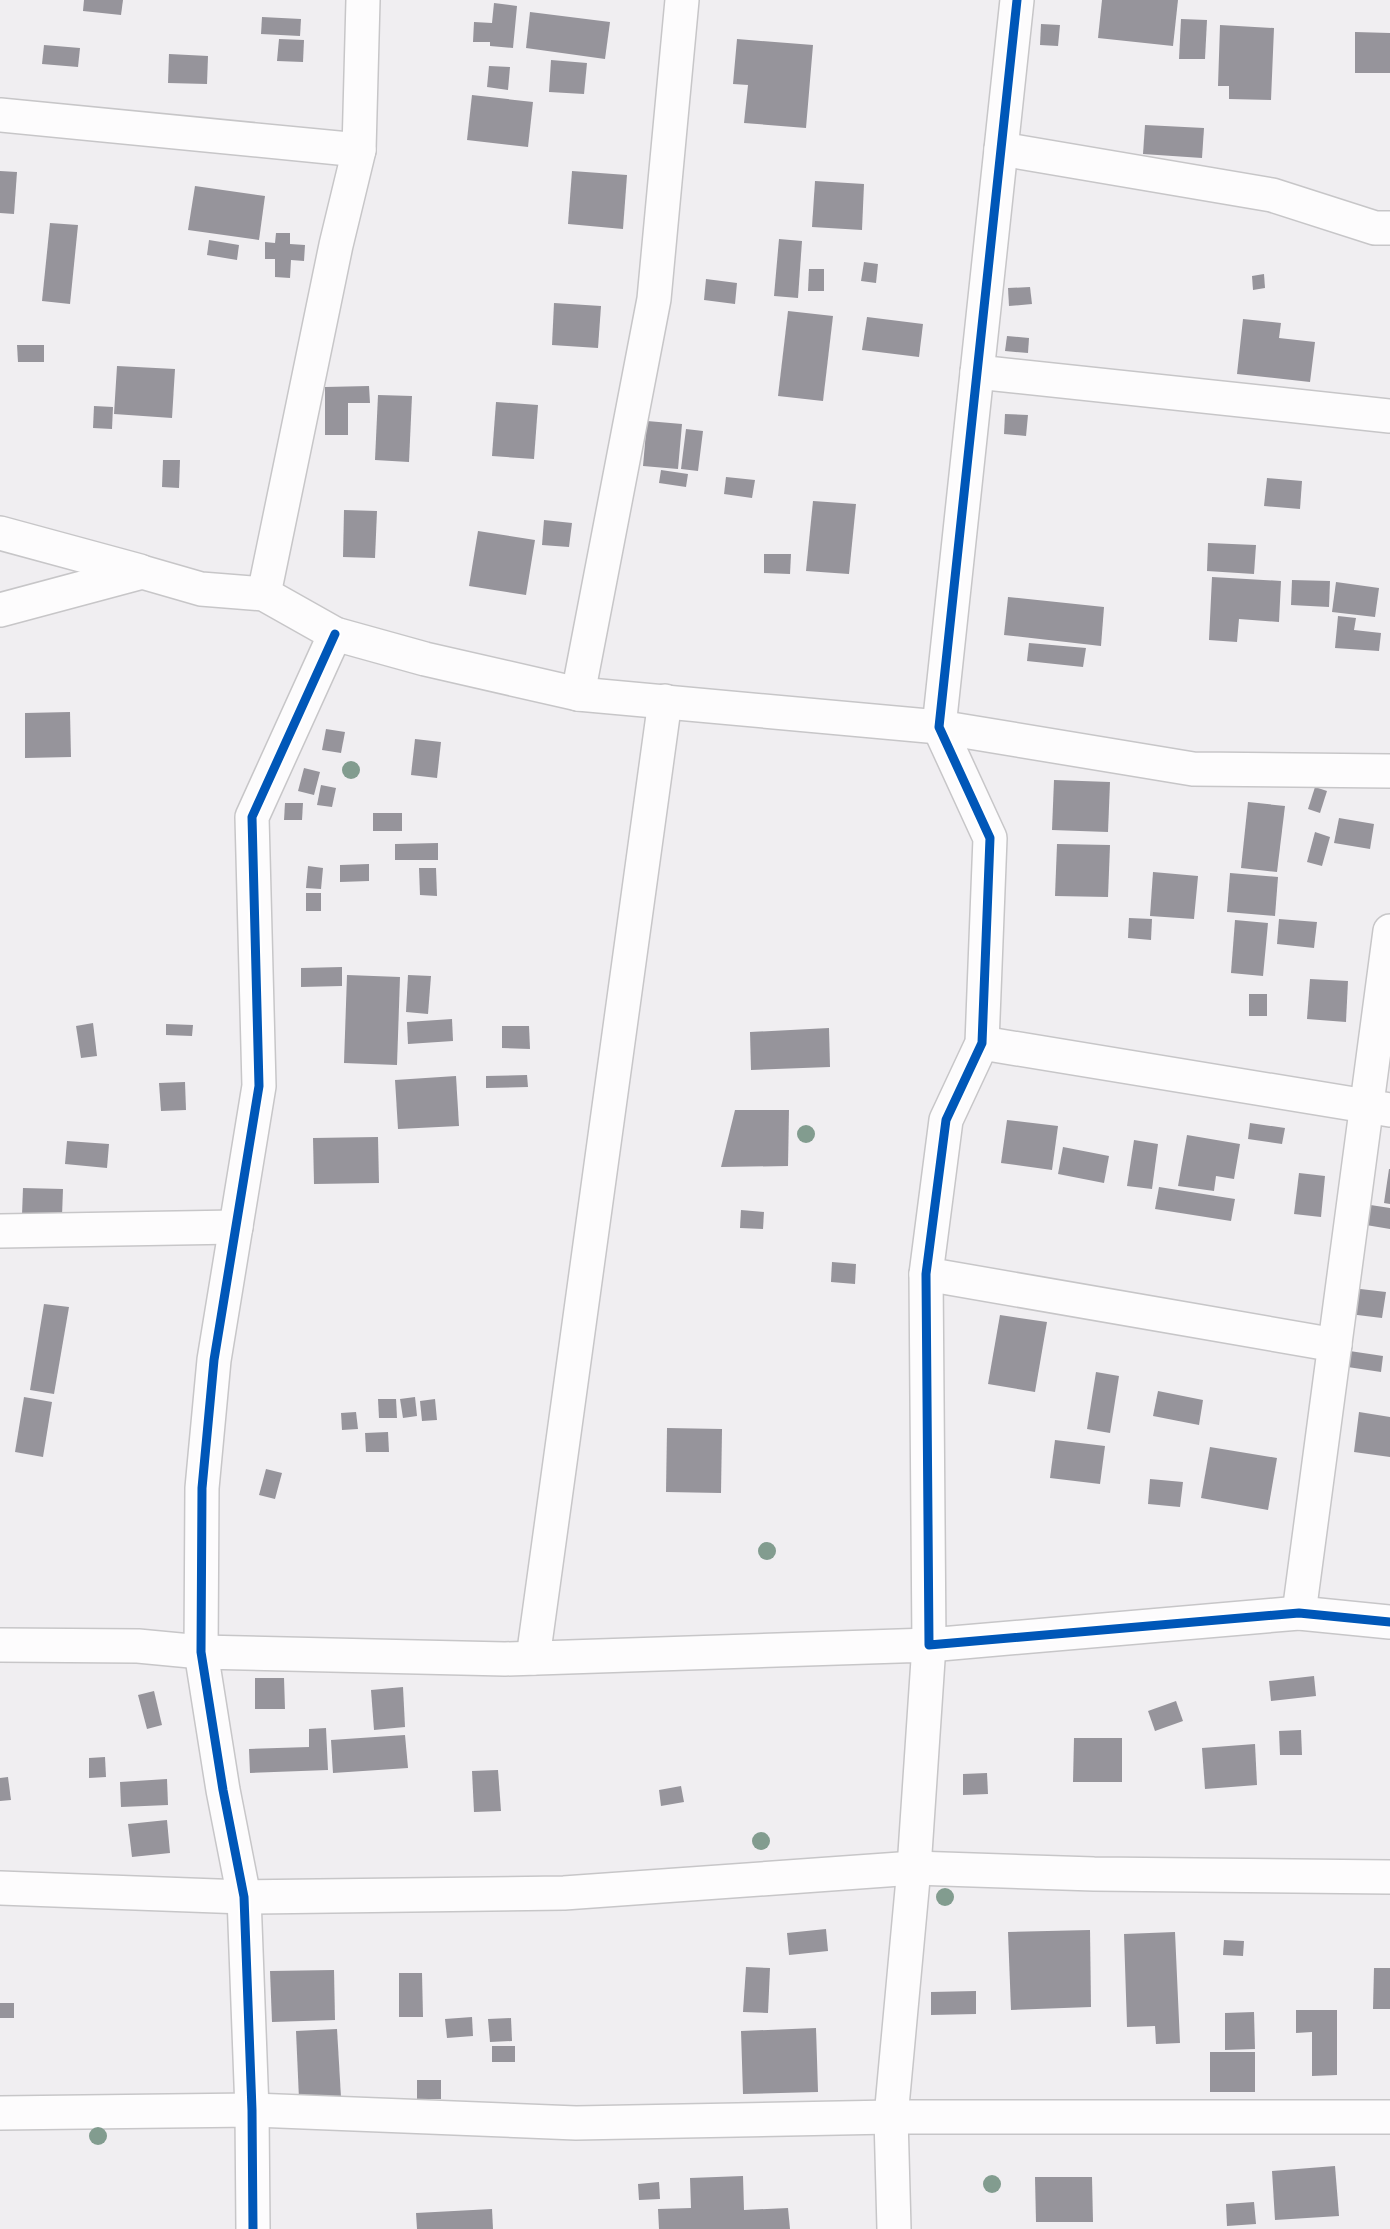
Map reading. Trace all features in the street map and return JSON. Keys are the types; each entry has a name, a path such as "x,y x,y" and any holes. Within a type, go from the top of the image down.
{"street":[{"path":"264,594 336,245 359,150 363,0"},
{"path":"578,693 654,298 682,0"},
{"path":"894,2229 891,2117 914,1868 929,1645 927,1274 946,1120 982,1044 990,838 939,726 1017,0"},
{"path":"0,115 359,150"},
{"path":"1001,149 1272,195 1375,228 1390,228"},
{"path":"977,372 1390,416"},
{"path":"0,533 201,589 264,594 335,634 425,659 578,693 939,726 1193,769 1390,771"},
{"path":"0,610 142,572"},
{"path":"253,2229 252,2110 244,1897 223,1790 201,1652 202,1488 214,1360 260,1086 252,817 335,634"},
{"path":"533,1658 665,701"},
{"path":"1299,1613 1335,1345 1378,1108 1390,932"},
{"path":"982,1044 1378,1108"},
{"path":"0,1231 236,1227"},
{"path":"927,1274 1335,1345"},
{"path":"0,1645 138,1647 201,1652 533,1658 929,1645 1299,1613 1390,1622"},
{"path":"0,1888 244,1897 564,1893 914,1868 1094,1874 1390,1877"},
{"path":"0,2113 252,2110 576,2122 891,2117 1390,2117"}],"building":[{"path":"84,0 123,0 121,15 83,11"},
{"path":"1102,0 1178,0 1173,46 1098,38"},
{"path":"494,3 517,6 513,48 490,46 490,42 473,42 474,22 492,23"},
{"path":"530,12 610,22 605,59 526,48"},
{"path":"262,17 301,19 300,36 261,34"},
{"path":"1181,19 1207,20 1205,59 1179,59"},
{"path":"1041,24 1060,25 1058,46 1040,45"},
{"path":"1220,25 1274,28 1271,100 1229,99 1229,86 1218,86"},
{"path":"1355,32 1390,33 1390,73 1355,73"},
{"path":"279,39 304,40 303,62 277,61"},
{"path":"737,39 813,45 806,128 744,123 748,85 733,84"},
{"path":"44,45 80,48 78,67 42,64"},
{"path":"169,54 208,56 207,84 168,83"},
{"path":"551,60 587,63 584,94 549,92"},
{"path":"489,66 510,67 508,90 487,87"},
{"path":"472,95 533,102 528,147 467,140"},
{"path":"1145,125 1204,128 1202,158 1143,154"},
{"path":"0,171 17,172 14,214 0,213"},
{"path":"572,171 627,175 623,229 568,224"},
{"path":"815,181 864,184 862,230 812,227"},
{"path":"195,186 265,196 259,240 188,230"},
{"path":"50,223 78,225 70,304 42,301"},
{"path":"276,233 290,233 290,244 305,245 304,261 291,260 290,278 275,277 275,259 265,259 265,242 275,243"},
{"path":"779,239 802,241 798,298 774,296"},
{"path":"209,240 239,245 237,260 207,255"},
{"path":"864,262 878,264 876,283 861,281"},
{"path":"809,269 824,269 824,291 808,291"},
{"path":"1264,274 1265,288 1253,290 1252,276"},
{"path":"706,279 737,283 735,304 704,300"},
{"path":"1030,287 1032,304 1009,306 1008,288"},
{"path":"554,303 601,306 598,348 552,345"},
{"path":"788,311 833,316 823,401 778,396"},
{"path":"867,317 923,324 919,357 862,350"},
{"path":"1243,319 1281,323 1279,338 1315,342 1310,382 1237,374"},
{"path":"1007,336 1029,338 1028,353 1005,351"},
{"path":"17,345 44,345 44,362 18,362"},
{"path":"117,366 175,369 172,418 114,414"},
{"path":"369,386 370,403 348,403 348,435 325,435 325,387"},
{"path":"378,395 412,396 409,462 375,460"},
{"path":"496,402 538,405 534,459 492,456"},
{"path":"94,406 113,407 112,429 93,428"},
{"path":"1005,414 1028,415 1026,436 1004,434"},
{"path":"647,421 682,424 678,469 643,466"},
{"path":"686,429 703,431 698,471 681,469"},
{"path":"163,460 180,460 179,488 162,487"},
{"path":"661,470 688,474 686,487 659,483"},
{"path":"726,477 755,480 752,498 724,494"},
{"path":"1267,478 1302,481 1300,509 1264,506"},
{"path":"813,501 856,504 849,574 806,571"},
{"path":"344,510 377,511 375,558 343,557"},
{"path":"544,520 572,523 569,547 542,545"},
{"path":"478,531 535,540 526,595 469,586"},
{"path":"1208,543 1256,545 1254,574 1207,571"},
{"path":"764,554 791,554 790,574 764,573"},
{"path":"1212,577 1281,581 1279,622 1239,619 1237,642 1209,640"},
{"path":"1292,580 1330,581 1329,607 1291,605"},
{"path":"1336,582 1379,588 1375,617 1332,612"},
{"path":"1008,597 1104,607 1101,646 1004,635"},
{"path":"1338,616 1356,618 1354,630 1381,633 1379,651 1335,648"},
{"path":"1029,643 1086,648 1083,667 1027,661"},
{"path":"70,712 71,757 25,758 25,713"},
{"path":"326,729 345,732 341,753 322,750"},
{"path":"415,739 441,742 437,778 411,775"},
{"path":"304,768 320,772 314,795 298,791"},
{"path":"1054,780 1110,782 1108,832 1052,830"},
{"path":"321,785 336,788 332,807 317,805"},
{"path":"1315,787 1327,791 1320,813 1308,809"},
{"path":"1248,802 1285,806 1277,872 1241,868"},
{"path":"285,803 303,803 302,820 284,820"},
{"path":"373,813 402,813 402,831 373,831"},
{"path":"1339,818 1374,824 1370,849 1334,843"},
{"path":"1315,832 1330,837 1322,866 1307,862"},
{"path":"438,843 438,860 395,860 395,844"},
{"path":"1057,844 1110,845 1108,897 1055,896"},
{"path":"369,864 369,881 340,882 340,865"},
{"path":"308,866 323,868 321,889 306,888"},
{"path":"419,868 436,868 437,896 420,895"},
{"path":"1153,872 1198,876 1194,919 1150,916"},
{"path":"1230,873 1278,877 1275,916 1227,912"},
{"path":"306,893 321,893 321,911 306,911"},
{"path":"1129,918 1152,919 1151,940 1128,938"},
{"path":"1279,919 1317,922 1314,948 1277,944"},
{"path":"1235,920 1268,923 1263,976 1231,973"},
{"path":"342,967 342,986 301,987 301,968"},
{"path":"347,975 400,977 397,1065 344,1063"},
{"path":"408,975 431,976 428,1014 406,1012"},
{"path":"1310,979 1348,981 1346,1022 1307,1019"},
{"path":"1249,994 1267,994 1267,1016 1249,1016"},
{"path":"452,1019 453,1041 408,1044 407,1022"},
{"path":"93,1023 97,1056 81,1058 76,1026"},
{"path":"166,1024 193,1025 192,1036 166,1035"},
{"path":"502,1026 529,1026 530,1049 502,1048"},
{"path":"829,1028 830,1067 751,1070 750,1032"},
{"path":"527,1075 528,1087 486,1088 486,1076"},
{"path":"456,1076 459,1126 398,1129 395,1080"},
{"path":"185,1082 186,1110 161,1111 159,1083"},
{"path":"735,1110 789,1110 788,1166 721,1167"},
{"path":"1007,1120 1058,1126 1052,1170 1001,1163"},
{"path":"1250,1123 1285,1128 1282,1144 1248,1139"},
{"path":"1187,1135 1240,1144 1234,1179 1216,1176 1214,1191 1178,1186"},
{"path":"378,1137 379,1183 314,1184 313,1138"},
{"path":"1134,1140 1158,1144 1152,1189 1127,1186"},
{"path":"67,1141 109,1144 107,1168 65,1164"},
{"path":"1063,1147 1109,1156 1104,1183 1058,1174"},
{"path":"1390,1169 1390,1204 1384,1203"},
{"path":"1299,1173 1325,1176 1321,1217 1294,1214"},
{"path":"1159,1187 1235,1199 1231,1221 1155,1209"},
{"path":"23,1188 63,1189 62,1216 22,1215"},
{"path":"1364,1204 1390,1208 1390,1229 1360,1224"},
{"path":"741,1210 764,1212 763,1229 740,1228"},
{"path":"832,1262 856,1264 855,1284 831,1282"},
{"path":"1352,1288 1386,1292 1382,1318 1349,1314"},
{"path":"44,1304 69,1307 54,1394 30,1390"},
{"path":"1000,1315 1047,1322 1035,1392 988,1384"},
{"path":"1343,1350 1383,1356 1381,1372 1341,1366"},
{"path":"1096,1372 1119,1376 1110,1433 1087,1429"},
{"path":"1158,1391 1203,1400 1199,1425 1153,1416"},
{"path":"24,1397 52,1402 43,1457 15,1452"},
{"path":"415,1397 417,1416 403,1418 400,1399"},
{"path":"378,1399 396,1399 397,1418 379,1418"},
{"path":"435,1399 437,1420 422,1421 420,1401"},
{"path":"356,1412 358,1429 342,1430 341,1413"},
{"path":"1359,1412 1390,1417 1390,1457 1354,1452"},
{"path":"667,1428 722,1429 721,1493 666,1492"},
{"path":"388,1432 389,1452 366,1452 365,1433"},
{"path":"1055,1440 1105,1446 1100,1484 1050,1478"},
{"path":"1210,1447 1277,1458 1268,1510 1201,1498"},
{"path":"266,1469 282,1473 275,1499 259,1495"},
{"path":"1150,1479 1183,1482 1180,1507 1148,1504"},
{"path":"1314,1676 1316,1696 1271,1701 1269,1681"},
{"path":"255,1678 284,1678 285,1709 255,1709"},
{"path":"403,1687 405,1727 374,1730 371,1690"},
{"path":"154,1691 162,1725 147,1729 138,1695"},
{"path":"1176,1701 1183,1721 1155,1731 1148,1711"},
{"path":"326,1728 328,1770 250,1773 249,1749 309,1747 309,1729"},
{"path":"1301,1730 1302,1755 1280,1755 1279,1731"},
{"path":"405,1735 408,1768 333,1773 331,1740"},
{"path":"1074,1738 1122,1738 1122,1782 1073,1782"},
{"path":"1255,1744 1257,1785 1205,1789 1202,1748"},
{"path":"105,1757 106,1777 89,1778 89,1758"},
{"path":"498,1770 501,1811 474,1812 472,1771"},
{"path":"987,1773 988,1794 963,1795 963,1774"},
{"path":"8,1777 11,1800 0,1801 0,1778"},
{"path":"167,1779 168,1805 121,1807 120,1782"},
{"path":"681,1786 684,1802 661,1806 659,1790"},
{"path":"167,1820 170,1853 132,1857 128,1824"},
{"path":"826,1929 828,1951 789,1955 787,1933"},
{"path":"1090,1930 1091,2007 1011,2010 1008,1932"},
{"path":"1175,1932 1180,2043 1156,2044 1155,2026 1127,2027 1124,1934"},
{"path":"1224,1940 1244,1941 1243,1956 1223,1955"},
{"path":"746,1967 770,1968 768,2013 743,2012"},
{"path":"1374,1968 1390,1968 1390,2009 1373,2009"},
{"path":"334,1970 335,2020 272,2022 270,1971"},
{"path":"399,1973 422,1973 423,2017 399,2017"},
{"path":"976,1991 976,2014 931,2015 931,1992"},
{"path":"0,2003 14,2003 14,2018 0,2018"},
{"path":"1296,2010 1337,2010 1337,2075 1312,2076 1312,2032 1296,2033"},
{"path":"1254,2012 1255,2049 1225,2050 1225,2013"},
{"path":"472,2017 473,2036 447,2038 445,2019"},
{"path":"511,2018 512,2041 490,2042 488,2019"},
{"path":"816,2028 818,2092 743,2094 741,2031"},
{"path":"337,2029 341,2097 299,2099 296,2031"},
{"path":"492,2046 515,2046 515,2062 492,2062"},
{"path":"1210,2052 1255,2052 1255,2092 1210,2092"},
{"path":"417,2080 441,2080 441,2099 417,2099"},
{"path":"1335,2166 1339,2216 1275,2220 1272,2171"},
{"path":"743,2176 744,2210 788,2208 790,2229 659,2229 658,2209 691,2208 690,2178"},
{"path":"1035,2177 1092,2177 1093,2222 1036,2222"},
{"path":"659,2182 660,2199 639,2200 638,2184"},
{"path":"1254,2202 1256,2224 1227,2226 1226,2204"},
{"path":"492,2209 493,2229 417,2229 416,2213"}],"cycle path":[{"path":"1017,0 939,727 990,838 982,1043 946,1120 926,1274 929,1645 1299,1613 1390,1622"},
{"path":"253,2229 252,2110 244,1897 223,1790 201,1652 202,1488 214,1360 259,1086 252,817 335,634"}]}
